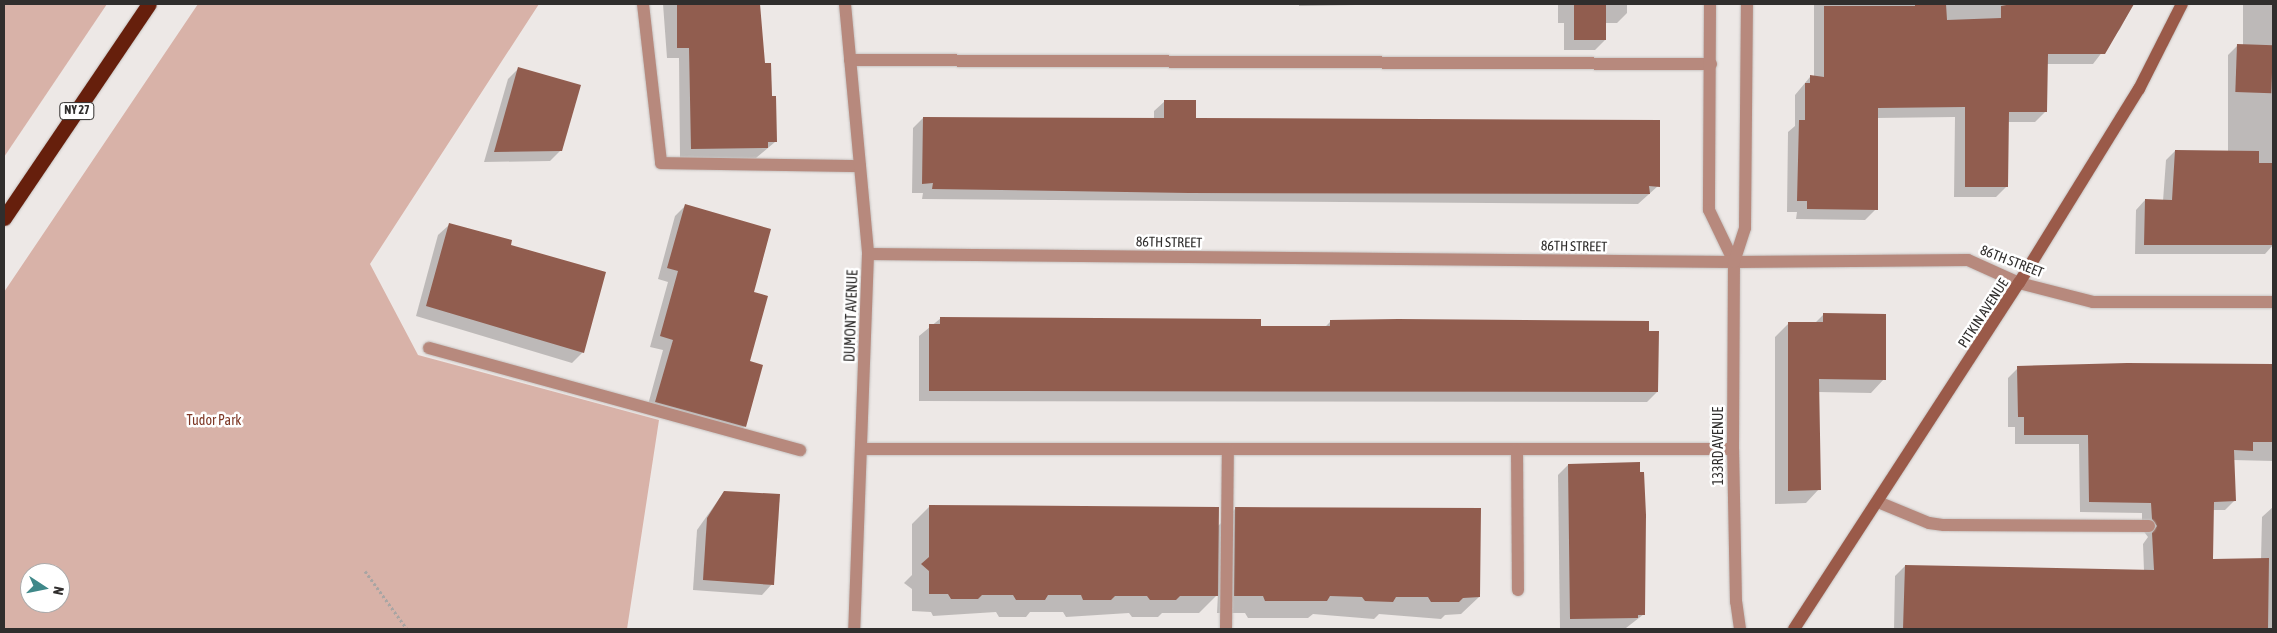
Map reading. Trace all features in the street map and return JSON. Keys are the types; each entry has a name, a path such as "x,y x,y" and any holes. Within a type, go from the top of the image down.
{"highway":[{"name":"NY 27","path":"4,218 148,4"}],"street":[{"path":"643,4 662,163 860,166"},
{"name":"DUMONT AVENUE","path":"845,4 868,254 854,629"},
{"name":"133RD AVENUE","path":"1710,4 1709,210 1734,262"},
{"name":"133RD AVENUE","path":"1740,629 1736,602 1733,449 1734,262 1745,228 1747,4"},
{"name":"PITKIN AVENUE","path":"1794,629 2019,283 2138,89 2182,4"},
{"path":"850,60 1711,64"},
{"name":"86TH STREET","path":"868,254 1734,262 1968,260 2019,283 2093,302 2273,302"},
{"path":"429,348 800,450"},
{"path":"861,449 1733,449"},
{"path":"1226,629 1228,449"},
{"path":"1517,449 1518,590"},
{"path":"1878,502 1922,520 1944,525 2148,526"}],"path":[{"path":"364,571 407,629"}],"green space":[{"path":"4,4 107,4 4,157"},
{"name":"Tudor Park","path":"198,4 539,4 370,264 418,355 659,420 627,629 4,629 4,292"}],"building":[{"path":"677,4 760,4 765,63 771,63 772,96 776,96 777,142 768,142 768,148 691,149 689,48 677,48"},
{"path":"1574,4 1606,4 1606,40 1574,40"},
{"path":"1915,4 1946,4 1947,20 2001,18 2001,6 2012,4 2134,4 2105,54 2048,54 2047,112 2009,112 2008,187 1965,187 1965,107 1878,108 1878,210 1807,209 1807,201 1797,201 1799,120 1805,120 1805,83 1810,83 1810,75 1824,77 1824,6 1915,6"},
{"path":"2237,44 2273,45 2271,93 2235,92"},
{"path":"518,67 581,85 562,151 494,152"},
{"path":"1164,100 1196,100 1196,118 1660,120 1660,187 1649,186 1650,194 1189,193 932,189 933,183 922,184 923,117 1164,118"},
{"path":"2175,150 2259,151 2259,163 2273,163 2273,245 2144,245 2145,199 2172,200"},
{"path":"685,204 771,229 754,292 768,296 750,361 763,365 746,427 655,402 673,340 660,336 678,271 667,268"},
{"path":"449,223 512,240 511,245 606,272 584,353 426,306"},
{"path":"1823,313 1886,314 1886,380 1819,379 1821,490 1788,491 1788,322 1823,322"},
{"path":"940,317 1261,319 1261,326 1330,326 1330,320 1398,319 1649,321 1649,331 1659,331 1658,392 929,391 929,324 940,324"},
{"path":"2127,363 2273,364 2273,442 2253,442 2253,451 2234,450 2236,501 2214,502 2213,559 2269,558 2268,629 1903,629 1905,565 2154,570 2152,533 2157,526 2152,519 2151,503 2089,502 2088,435 2024,435 2024,417 2018,417 2017,366"},
{"path":"1640,462 1640,472 1644,472 1646,515 1645,615 1638,615 1638,618 1570,619 1568,464"},
{"path":"724,491 780,494 774,585 703,580 707,518"},
{"path":"929,505 1219,507 1218,596 1180,596 1176,600 1150,600 1147,596 1115,596 1111,600 1083,600 1081,595 1048,595 1045,600 1016,600 1013,595 982,595 978,599 951,599 948,594 929,594 929,571 921,564 929,557"},
{"path":"1235,507 1481,508 1480,597 1463,598 1459,602 1431,602 1428,597 1396,597 1393,602 1365,601 1362,597 1330,596 1327,601 1265,601 1263,596 1234,596"}]}
